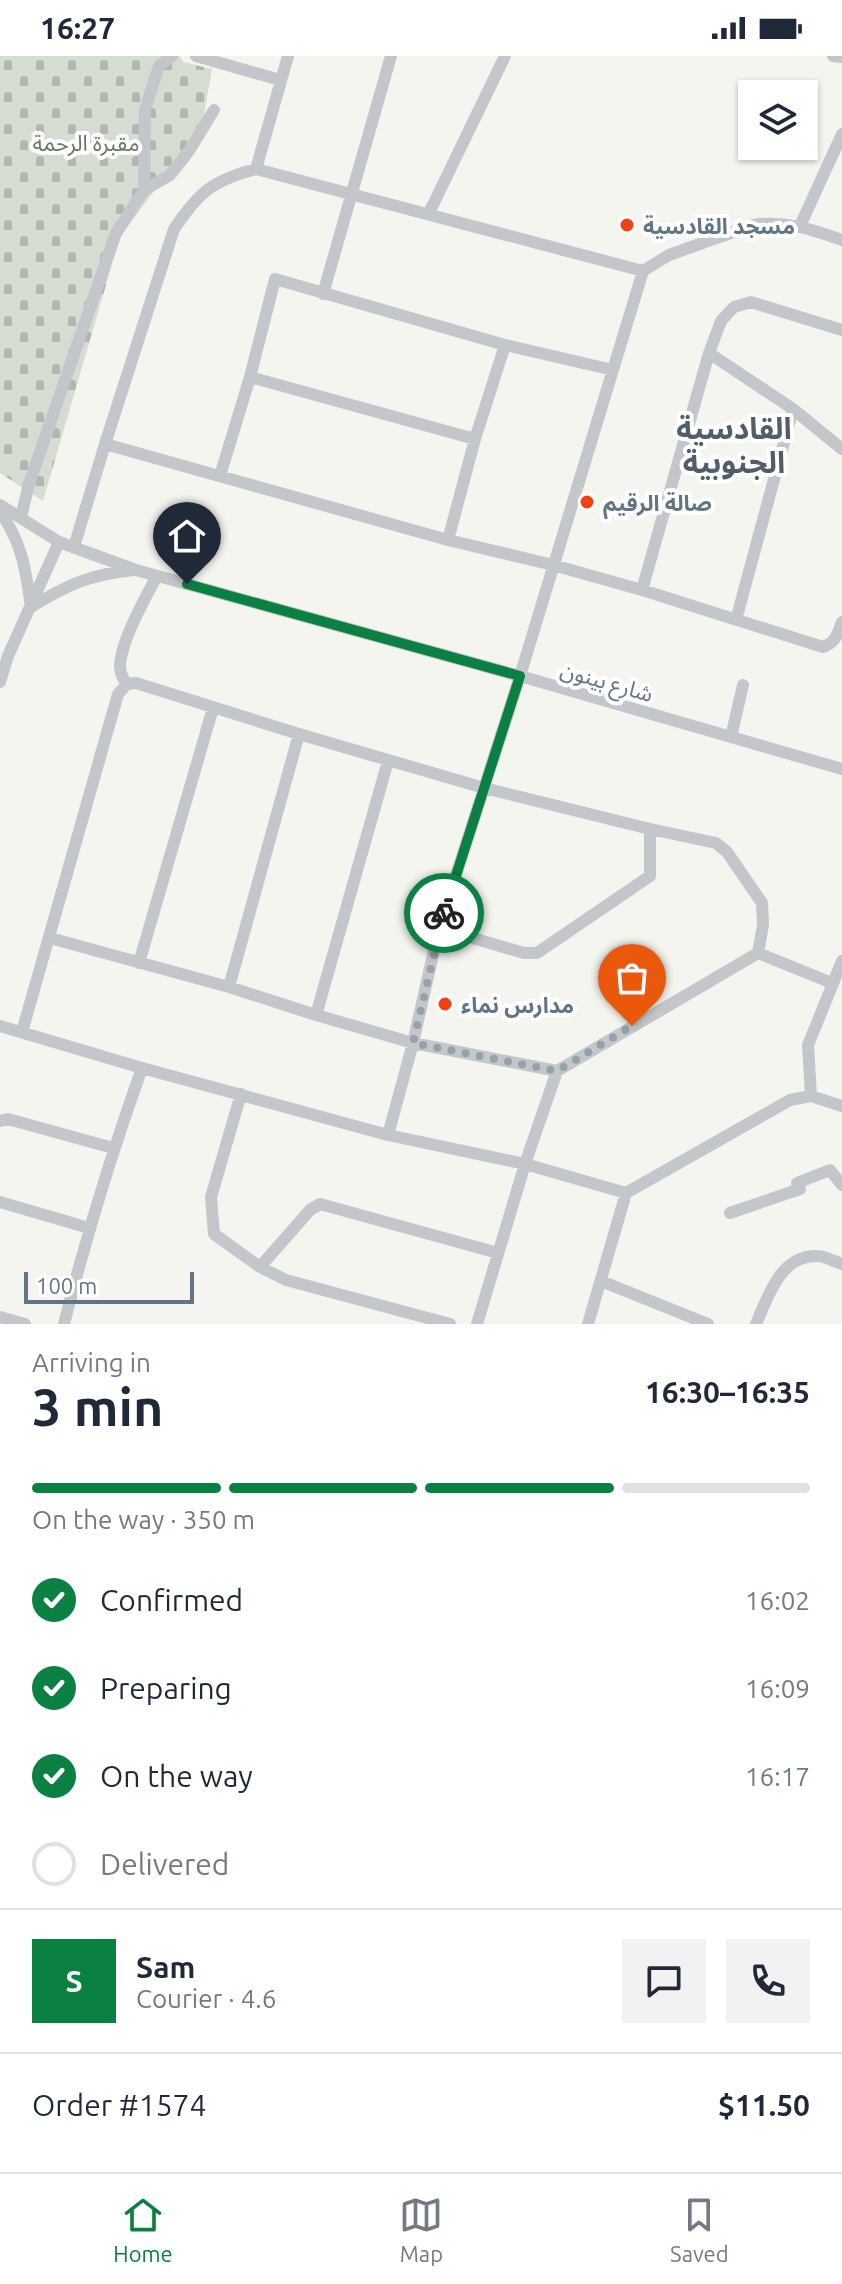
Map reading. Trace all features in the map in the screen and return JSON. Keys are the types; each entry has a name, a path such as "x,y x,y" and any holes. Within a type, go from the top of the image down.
{"street":[{"path":"144,190 145,109 159,66 172,56"},
{"path":"196,56 280,80"},
{"path":"256,169 288,56"},
{"path":"323,294 391,56"},
{"path":"429,213 505,56"},
{"path":"833,56 842,58"},
{"path":"21,517 29,484 116,233 144,190 170,175 214,110"},
{"path":"800,226 842,134"},
{"path":"74,547 174,229 191,203 229,176 256,169 643,271"},
{"path":"388,1135 439,928 520,676 643,271 669,255 753,225 800,226 842,240"},
{"path":"220,476 275,279 505,345 613,370"},
{"path":"642,590 709,353 721,321 734,307 751,302 842,330"},
{"path":"448,540 475,439 505,345"},
{"path":"709,353 793,409 842,449"},
{"path":"250,377 475,439"},
{"path":"736,620 793,409"},
{"path":"105,444 448,540 642,590 823,647 831,645 842,622"},
{"name":"شارع بينون","path":"0,505 59,542 136,570 841,766"},
{"path":"0,512 12,528 24,561 31,607"},
{"path":"0,682 4,655 31,607 59,542"},
{"path":"31,607 81,580 106,573 136,570"},
{"path":"127,684 120,666 140,609 157,576"},
{"path":"22,1032 118,694 127,684 136,683 484,788 716,843 727,852 762,903 763,925 758,953 557,1071 525,1164 477,1324"},
{"path":"731,737 743,685"},
{"path":"139,963 213,708"},
{"path":"229,987 299,734"},
{"path":"316,1015 388,761"},
{"path":"439,928 524,953 537,953 650,876 650,829"},
{"path":"50,938 229,987 413,1043 557,1071"},
{"path":"758,953 832,983"},
{"path":"811,1096 808,1045 842,961"},
{"path":"0,1026 388,1135 525,1164 626,1193"},
{"path":"64,1324 113,1148 142,1068"},
{"path":"241,1094 211,1197 214,1234 260,1267 286,1280 450,1324"},
{"path":"588,1324 626,1193 790,1100 811,1096 842,1106"},
{"path":"0,1121 8,1119 113,1148"},
{"path":"730,1213 800,1189 797,1183 830,1170 842,1185"},
{"path":"0,1202 89,1228"},
{"path":"260,1267 310,1210 320,1204 498,1253"},
{"path":"756,1324 775,1280 795,1261 817,1256 842,1264"},
{"path":"601,1281 708,1324"},
{"path":"0,1317 25,1324"}],"green space":[{"name":"مقبرة الرحمة","path":"0,56 180,56 183,62 212,69 202,126 120,237 43,501 0,473"}],"way so far":[{"path":"444,913 413,1043 557,1071 632,1026"}],"place":[{"name":"مسجد القادسية","path":"627,225"},
{"name":"صالة الرقيم","path":"587,502"},
{"name":"مدارس نماء","path":"445,1004"}],"district":[{"name":"القادسية الجنوبية","path":"734,445"}],"route":[{"path":"187,584 520,676 444,913"}]}
